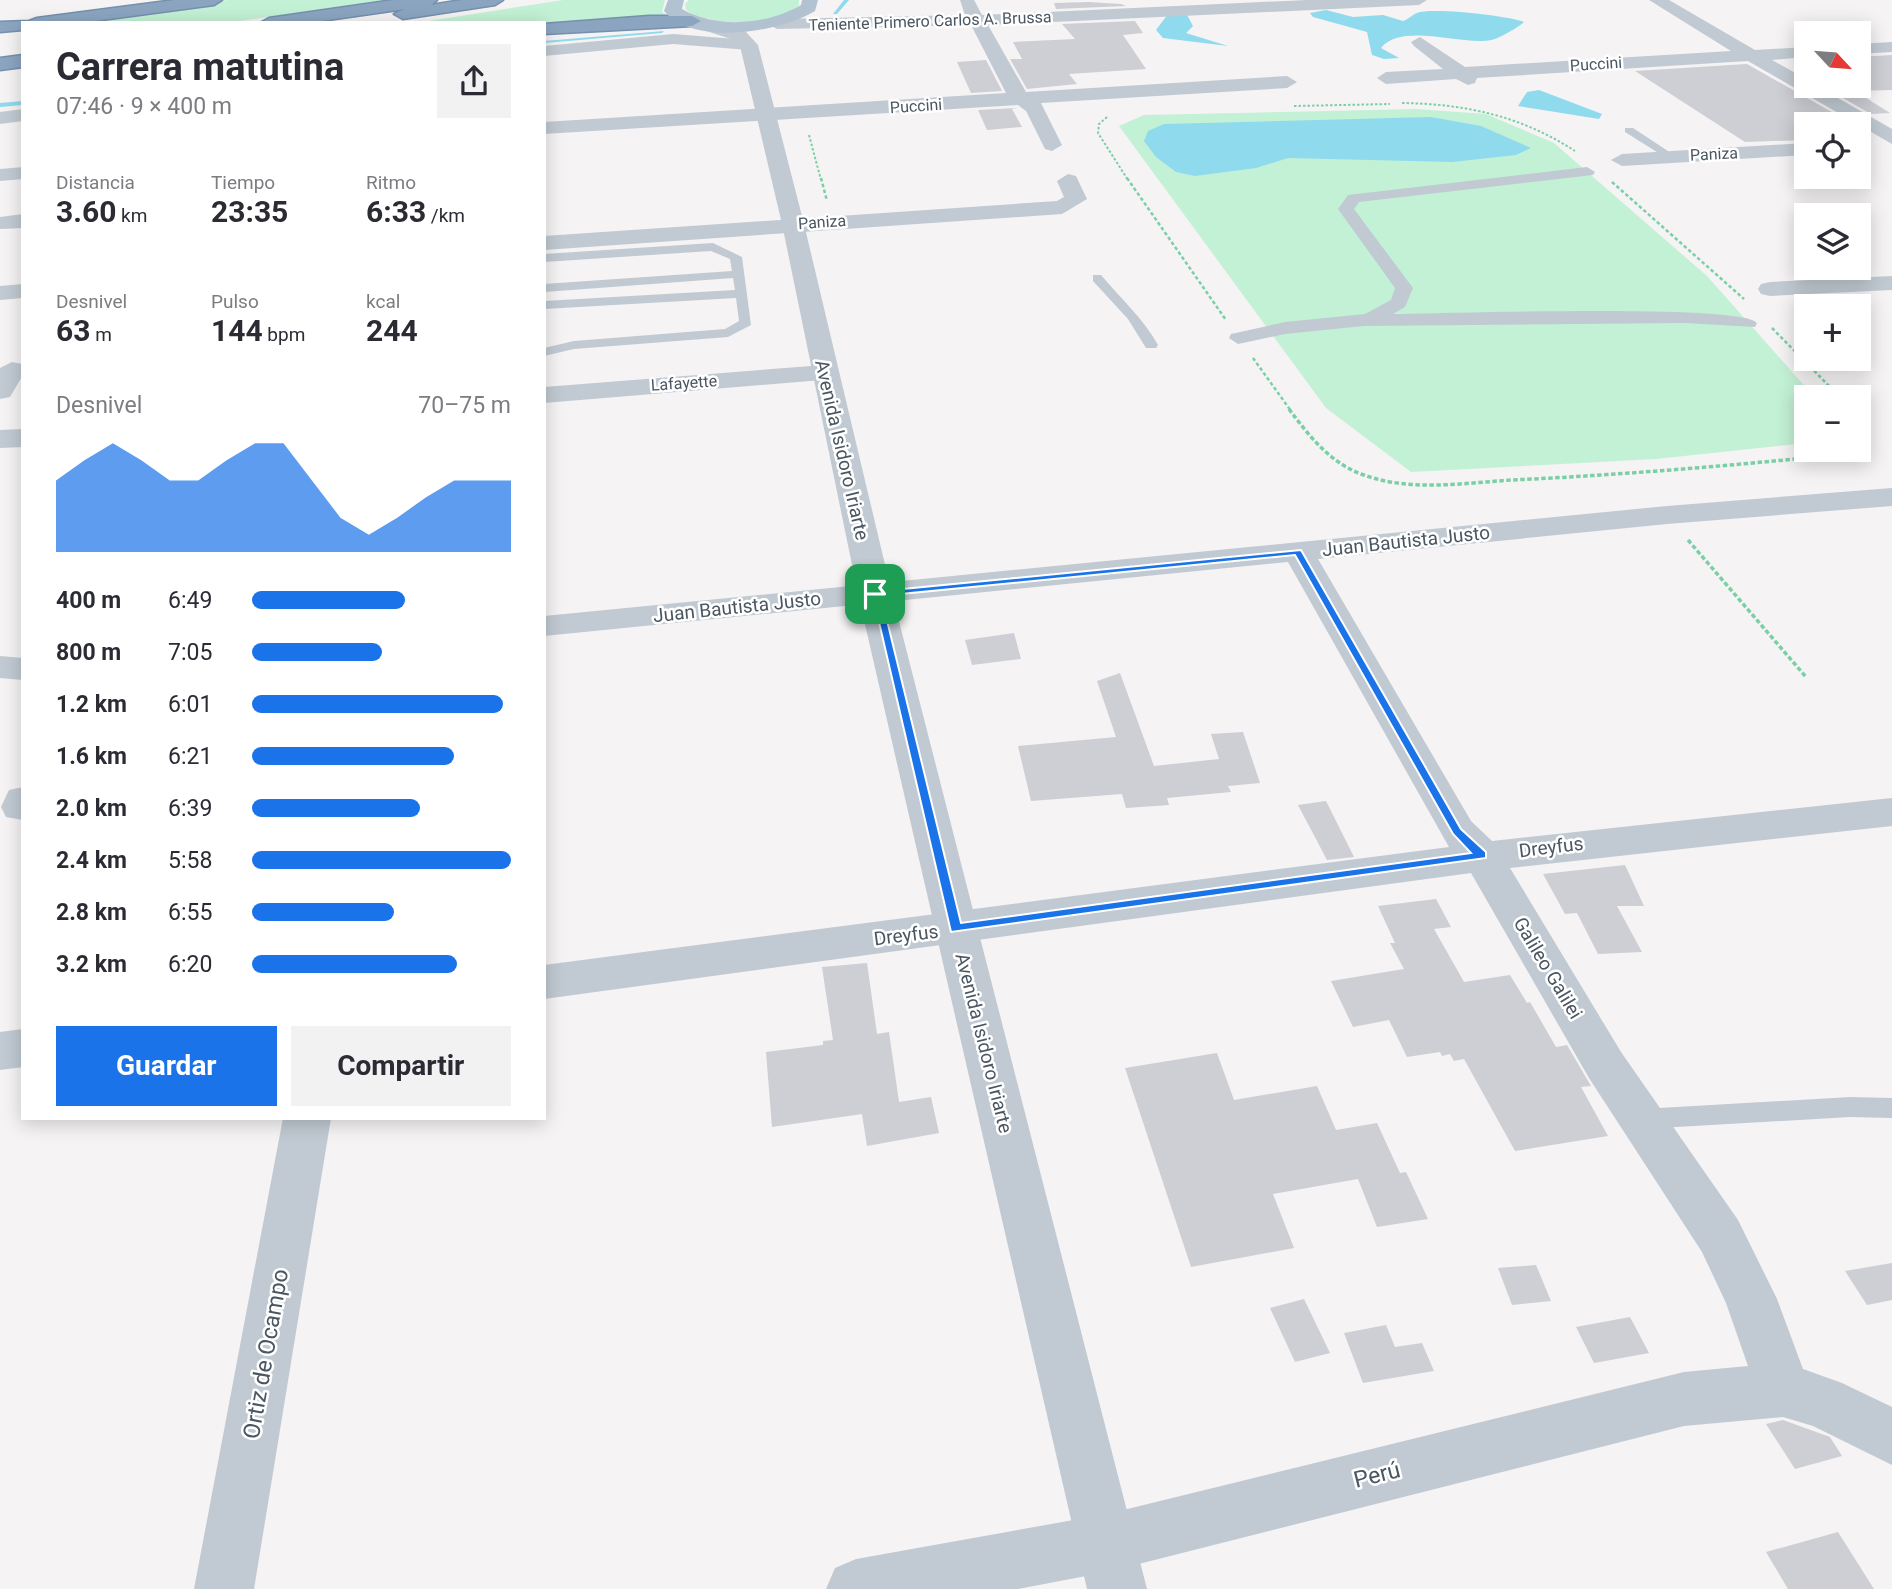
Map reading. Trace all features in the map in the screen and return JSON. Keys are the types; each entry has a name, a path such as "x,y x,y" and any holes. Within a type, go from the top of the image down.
{"highway":[{"path":"52,21 214,0"},
{"path":"283,21 429,0"},
{"path":"352,21 495,0"},
{"path":"546,29 649,20 697,23"},
{"path":"0,27 21,24"},
{"path":"0,55 21,53"},
{"path":"0,64 21,61"},
{"path":"0,70 21,68"}],"main road":[{"path":"676,0 673,11 697,23 756,25 783,22 809,7 810,0"}],"street":[{"path":"966,0 1017,94 1035,108 1052,145"},
{"name":"Teniente Primero Carlos A. Brussa","path":"783,22 978,20 1240,4 1419,0"},
{"path":"1657,0 1892,138"},
{"path":"546,51 673,39 749,46 783,22"},
{"path":"697,23 740,36 749,46"},
{"path":"1420,42 1490,94"},
{"name":"Avenida Isidoro Iriarte","path":"749,46 768,115 875,594 1112,1566"},
{"path":"1871,48 1892,47"},
{"name":"Puccini","path":"1386,78 1794,53"},
{"name":"Puccini","path":"546,128 1287,82"},
{"path":"0,118 21,115"},
{"path":"1871,145 1892,144"},
{"name":"Paniza","path":"1622,160 1794,150"},
{"path":"1369,320 1399,303 1404,288 1346,209 1354,198 1587,172"},
{"path":"0,175 21,173"},
{"name":"Paniza","path":"546,243 1062,207 1074,203 1076,199 1068,181"},
{"path":"1770,289 1892,283"},
{"path":"0,293 21,290"},
{"path":"1238,338 1285,328 1369,320 1685,317 1748,323"},
{"name":"Lafayette","path":"546,395 824,373"},
{"path":"0,439 21,438"},
{"name":"Juan Bautista Justo","path":"546,626 1667,515 1892,497"},
{"name":"Galileo Galilei","path":"1298,552 1457,831 1481,855 1605,1065 1720,1236 1751,1299 1783,1390"},
{"path":"0,667 21,669"},
{"name":"Dreyfus","path":"546,982 956,929 1481,855 1683,831 1892,812"},
{"path":"0,1051 21,1048"},
{"name":"Ortiz de Ocampo","path":"224,1589 307,1120"},
{"name":"Perú","path":"856,1589 1112,1566 1684,1399 1783,1390 1823,1402 1892,1437"}],"lane":[{"path":"1629,130 1672,157"},
{"path":"546,258 713,247 736,257 746,322 729,333 574,345 546,352"},
{"path":"546,288 738,274"},
{"path":"1097,278 1114,299 1141,322 1151,345"},
{"path":"546,305 699,293 741,294"},
{"path":"1641,1119 1850,1107 1892,1108"}],"path":[{"path":"1238,338 1331,458 1366,476 1417,485 1646,474 1794,459"},
{"path":"1667,515 1806,677"}],"green space":[{"path":"228,0 388,0 239,21 64,21"},
{"path":"563,0 665,0 662,12 669,17 546,26 546,21 429,21"},
{"path":"689,0 799,0 799,5 790,12 761,21 727,22 697,16 686,10 685,4"},
{"path":"1416,109 1486,114 1554,143 1707,276 1804,385 1794,385 1794,444 1656,459 1411,472 1326,408 1119,126 1144,115"}],"water":[{"path":"1326,10 1353,17 1383,15 1403,21 1417,13 1438,11 1488,15 1524,22 1491,40 1417,36 1391,40 1381,48 1399,58 1384,59 1372,55 1367,32 1313,17 1310,13"},
{"path":"1186,13 1193,26 1186,33 1228,46 1163,38 1156,30 1168,14"},
{"path":"1539,90 1602,114 1599,119 1518,106 1527,92"},
{"path":"1431,117 1481,126 1531,148 1516,155 1452,162 1288,158 1256,168 1195,176 1176,172 1156,157 1144,141 1148,131 1164,124"}],"building":[{"path":"1089,2 1126,6 1056,9 1054,3"},
{"path":"1135,21 1143,33 1123,35 1146,69 1069,74 1077,84 1027,89 1010,59 1022,59 1013,42 1075,39 1062,24"},
{"path":"1892,55 1892,90 1871,91 1871,56"},
{"path":"986,60 1002,91 971,93 957,62"},
{"path":"1747,64 1794,91 1794,98 1807,98 1832,112 1794,112 1794,140 1745,142 1635,71"},
{"path":"1843,98 1866,98 1890,113 1868,112"},
{"path":"1017,108 1012,109 1022,127 987,130 978,110"},
{"path":"1014,633 1021,659 972,665 965,640"},
{"path":"1120,673 1154,766 1219,759 1211,734 1243,732 1260,783 1228,786 1231,792 1167,798 1169,805 1126,808 1122,794 1031,801 1018,746 1116,737 1097,681"},
{"path":"1326,801 1354,857 1327,860 1298,805"},
{"path":"1625,865 1644,906 1617,906 1642,952 1598,954 1577,913 1565,914 1543,874"},
{"path":"1436,899 1451,927 1434,929 1464,982 1510,975 1527,1003 1530,1002 1556,1047 1567,1045 1591,1086 1581,1087 1608,1136 1515,1151 1464,1059 1454,1061 1450,1054 1442,1056 1440,1052 1407,1057 1389,1020 1353,1027 1331,981 1404,969 1390,943 1395,943 1378,906"},
{"path":"867,963 877,1034 889,1032 899,1102 931,1097 939,1133 867,1146 862,1114 772,1127 766,1052 823,1045 823,1041 833,1040 822,967"},
{"path":"1217,1053 1234,1100 1317,1086 1336,1130 1377,1123 1400,1173 1406,1172 1428,1219 1377,1227 1358,1179 1273,1194 1294,1248 1191,1267 1125,1068"},
{"path":"1892,1263 1892,1300 1867,1305 1845,1271"},
{"path":"1536,1265 1551,1301 1512,1305 1498,1268"},
{"path":"1304,1299 1330,1353 1295,1362 1270,1308"},
{"path":"1630,1317 1649,1353 1594,1363 1576,1327"},
{"path":"1386,1325 1395,1347 1422,1343 1434,1371 1363,1383 1344,1333"},
{"path":"1783,1420 1830,1437 1842,1456 1795,1469 1766,1424"},
{"path":"1838,1532 1874,1589 1788,1589 1766,1552"}],"waterway":[{"path":"835,13 847,0"},
{"path":"546,42 662,32"},
{"path":"0,105 21,103"}],"route":[{"path":"1298,552 1457,831 1481,855 956,929 875,594 1298,552"}]}
